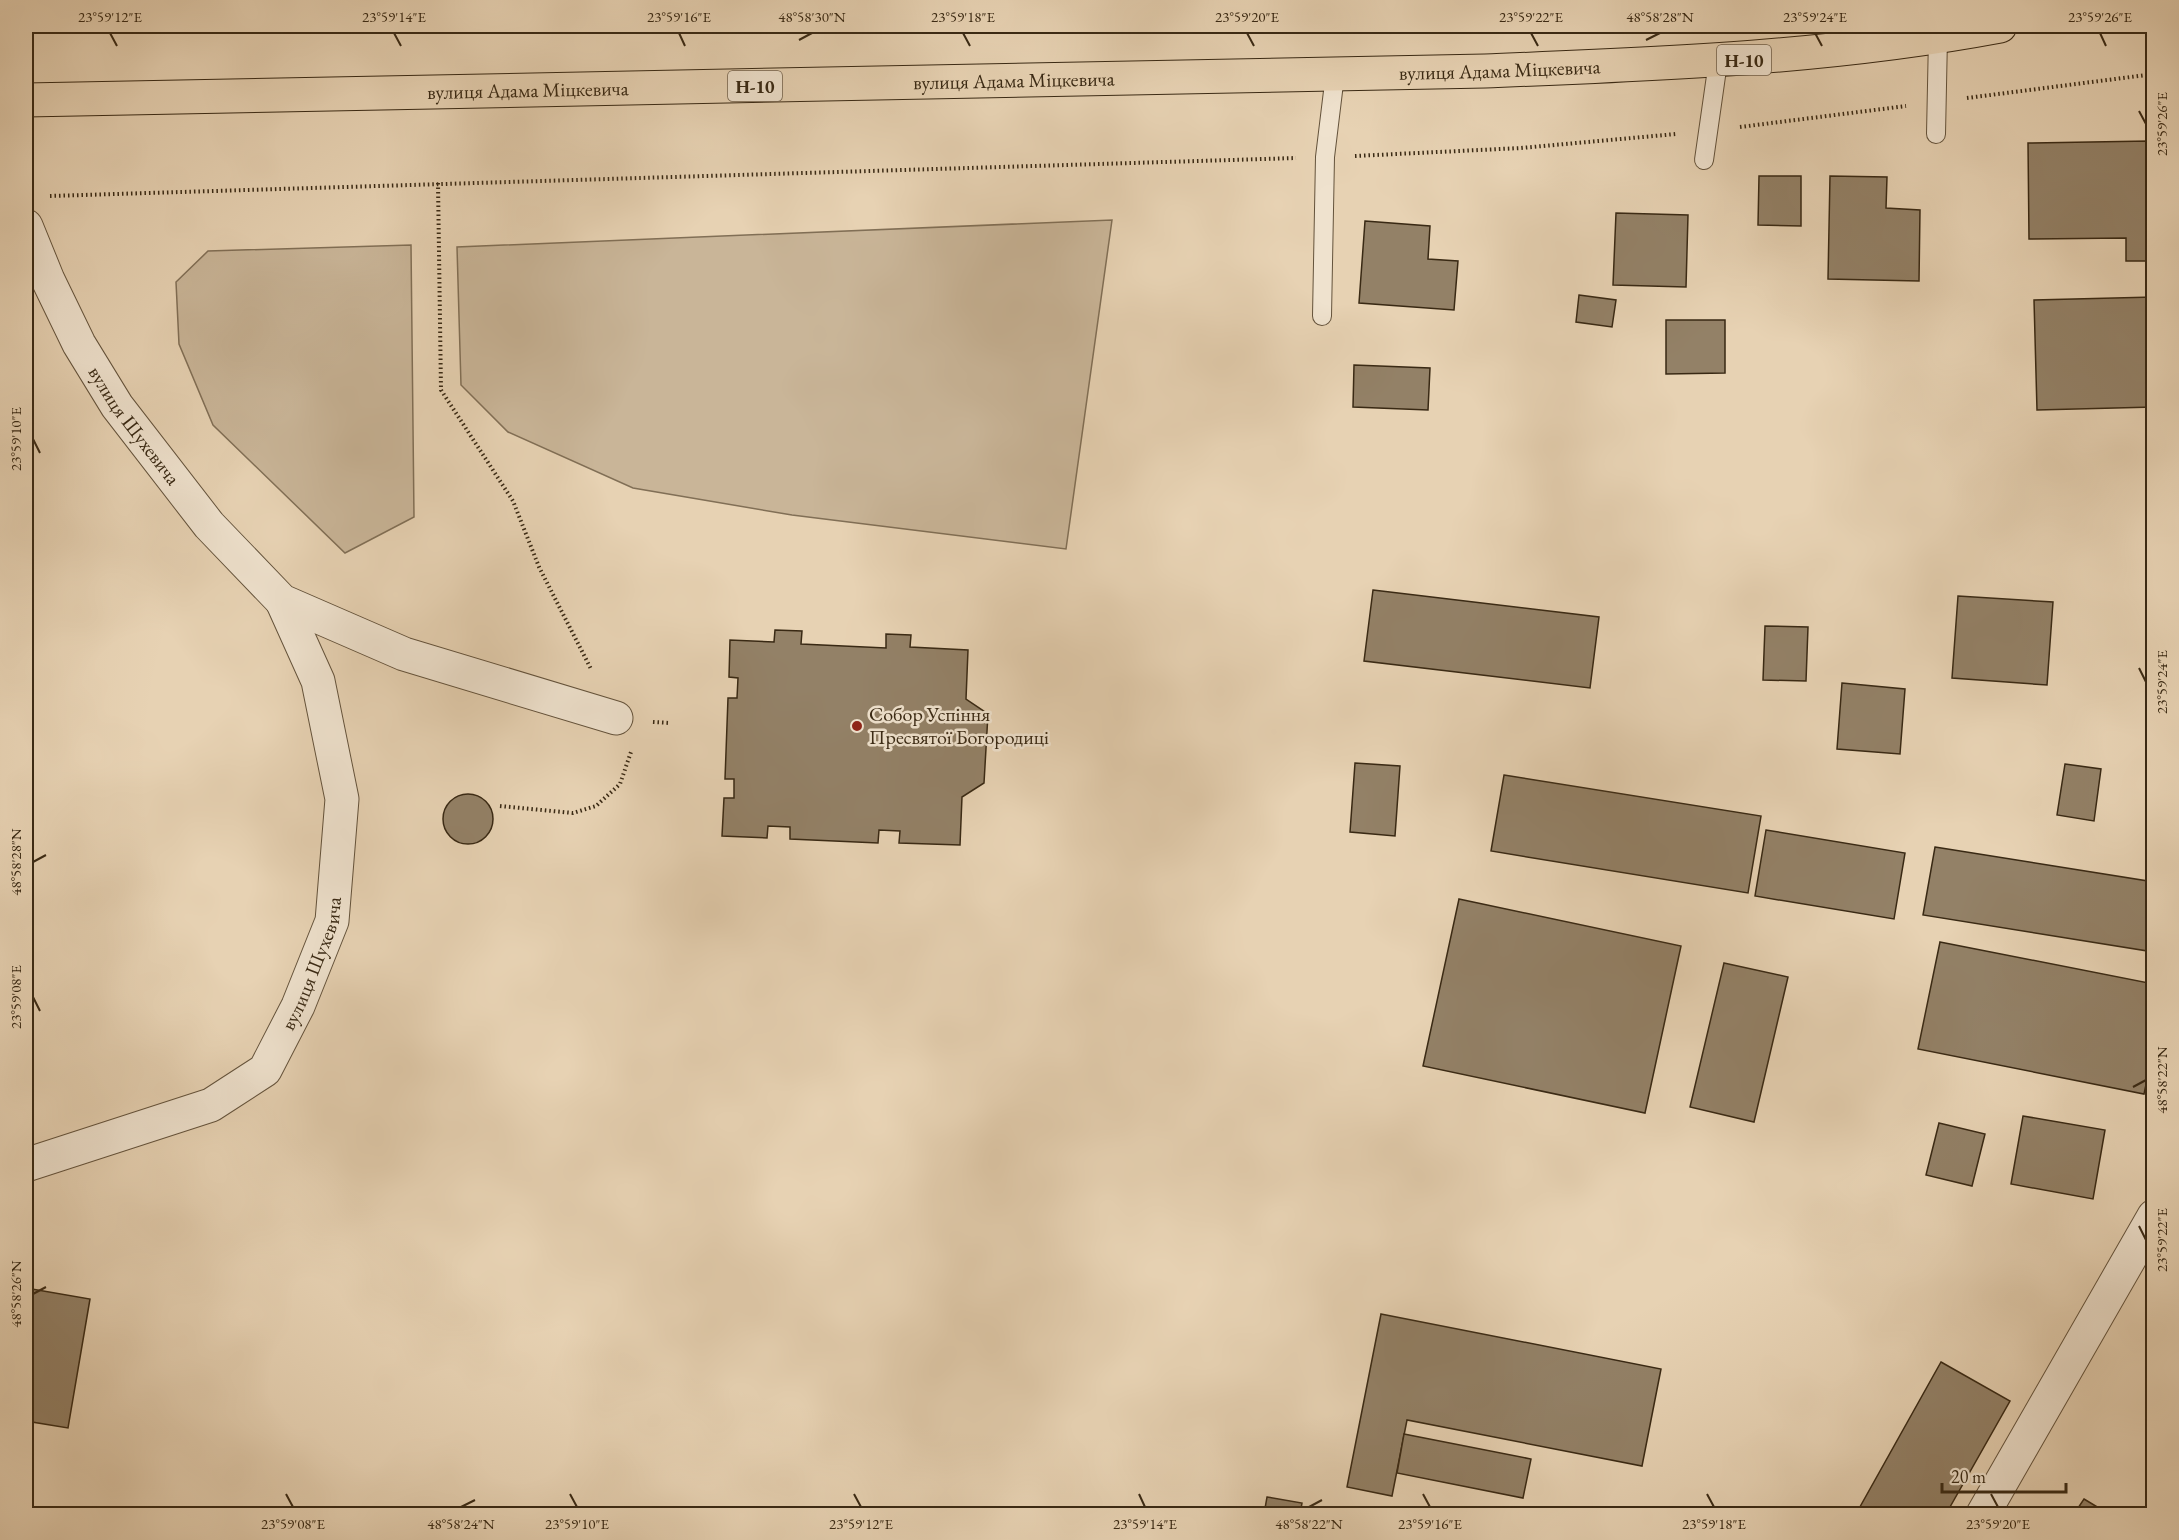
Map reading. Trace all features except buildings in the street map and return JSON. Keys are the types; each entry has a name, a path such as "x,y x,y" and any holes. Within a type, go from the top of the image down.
{"main road":[{"name":"вулиця Адама Міцкевича","path":"26,100 1335,75 1718,62 1867,48 2000,26"}],"street":[{"name":"вулиця Шухевича","path":"26,226 48,280 79,344 117,406 209,525 282,601 318,681 342,799 332,921 298,1006 265,1070 211,1105 26,1165"},
{"name":"вулиця Шухевича","path":"282,601 404,654 625,719"},
{"path":"1983,1515 2154,1216"}],"lane":[{"path":"1936,134 1938,37"},
{"path":"1704,160 1718,62"},
{"path":"1322,315 1325,157 1335,75"}],"path":[{"path":"49,196 1325,157 1521,148 1709,131 2154,74"},
{"path":"438,183 441,390 513,501 539,567 625,719 630,759 620,784 596,806 573,813 500,806"},
{"path":"625,719 670,723"}],"shaded area":[{"path":"1112,220 1066,549 792,515 633,488 508,432 461,385 457,247"},
{"path":"411,245 414,517 345,553 213,425 179,344 176,282 208,251"}],"place":[{"name":"Собор Успіння Пресвятої Богородиці","path":"857,726"}]}
